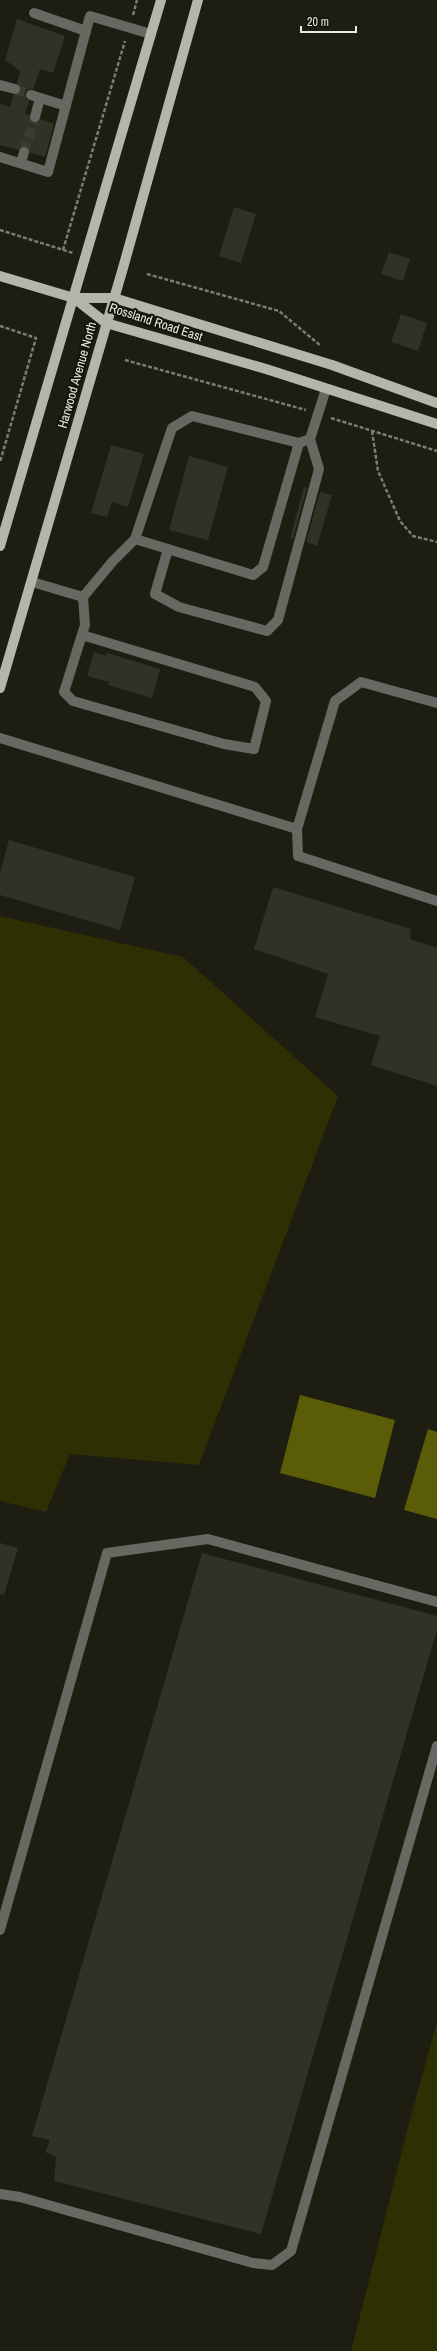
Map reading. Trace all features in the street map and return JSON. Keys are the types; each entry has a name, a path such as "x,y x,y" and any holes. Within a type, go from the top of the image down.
{"main road":[{"name":"Harwood Avenue North","path":"0,546 87,256 161,0"},
{"name":"Harwood Avenue North","path":"0,688 114,298 198,0"},
{"path":"0,276 74,298"},
{"name":"Rossland Road East","path":"74,298 114,298 332,365 437,403"},
{"name":"Rossland Road East","path":"74,298 106,323 266,369 437,424"}],"lane":[{"path":"34,14 86,31"},
{"path":"0,157 48,172 90,16 151,34"},
{"path":"0,85 15,89"},
{"path":"35,117 36,96 66,106"},
{"path":"21,163 24,152"},
{"path":"168,549 155,594 179,607 267,631 278,620 319,468 310,439 326,389"},
{"path":"82,635 255,687 266,701 254,749 224,744 73,700 64,692 85,625 84,597 113,561 135,539 172,428 192,416 299,442 310,439"},
{"path":"135,539 253,576 263,567 299,442"},
{"path":"32,582 84,597"},
{"path":"437,703 361,682 335,701 298,828 298,856 437,901"},
{"path":"0,738 298,828"},
{"path":"0,1930 107,1553 208,1539 437,1602"},
{"path":"0,2194 20,2197 253,2263 272,2265 291,2251 437,1746"}],"path":[{"path":"63,250 137,0"},
{"path":"0,230 87,256"},
{"path":"146,274 279,311 322,346"},
{"path":"0,326 36,338 0,462"},
{"path":"125,360 319,414 437,451"},
{"path":"372,431 378,471 400,521 413,536 437,542"}],"shaded area":[{"path":"0,916 183,957 338,1096 199,1465 70,1454 46,1512 0,1501"},
{"path":"300,1395 395,1420 375,1498 280,1473"},
{"path":"428,1429 437,1432 437,1519 404,1510"},
{"path":"437,2022 437,2351 351,2351 412,2112"}],"building":[{"path":"17,19 65,36 53,73 40,69 33,89 27,90 25,93 26,99 29,101 25,114 29,115 30,121 36,123 41,119 54,124 45,157 30,153 26,146 22,146 18,150 0,145 0,104 10,107 13,95 19,94 21,90 17,83 20,71 5,60"},
{"path":"234,207 256,214 241,263 219,256"},
{"path":"389,252 410,259 403,281 381,274"},
{"path":"401,314 427,323 418,351 391,342"},
{"path":"111,445 144,454 128,507 112,502 107,517 91,513"},
{"path":"189,456 228,467 208,540 169,530"},
{"path":"304,487 307,488 293,539 290,538"},
{"path":"320,492 332,495 317,546 306,542"},
{"path":"94,652 106,656 107,653 160,669 152,698 108,685 109,682 87,676"},
{"path":"9,840 135,877 120,930 0,895 0,873"},
{"path":"273,887 411,929 410,939 437,948 437,1086 371,1065 380,1036 315,1017 328,974 254,949"},
{"path":"0,1543 18,1548 4,1595 0,1594"},
{"path":"202,1553 437,1616 437,1630 261,2234 54,2181 56,2157 45,2152 50,2140 32,2136"}],"tunnel":[{"path":"15,89 31,95"},
{"path":"24,152 35,117"}]}
